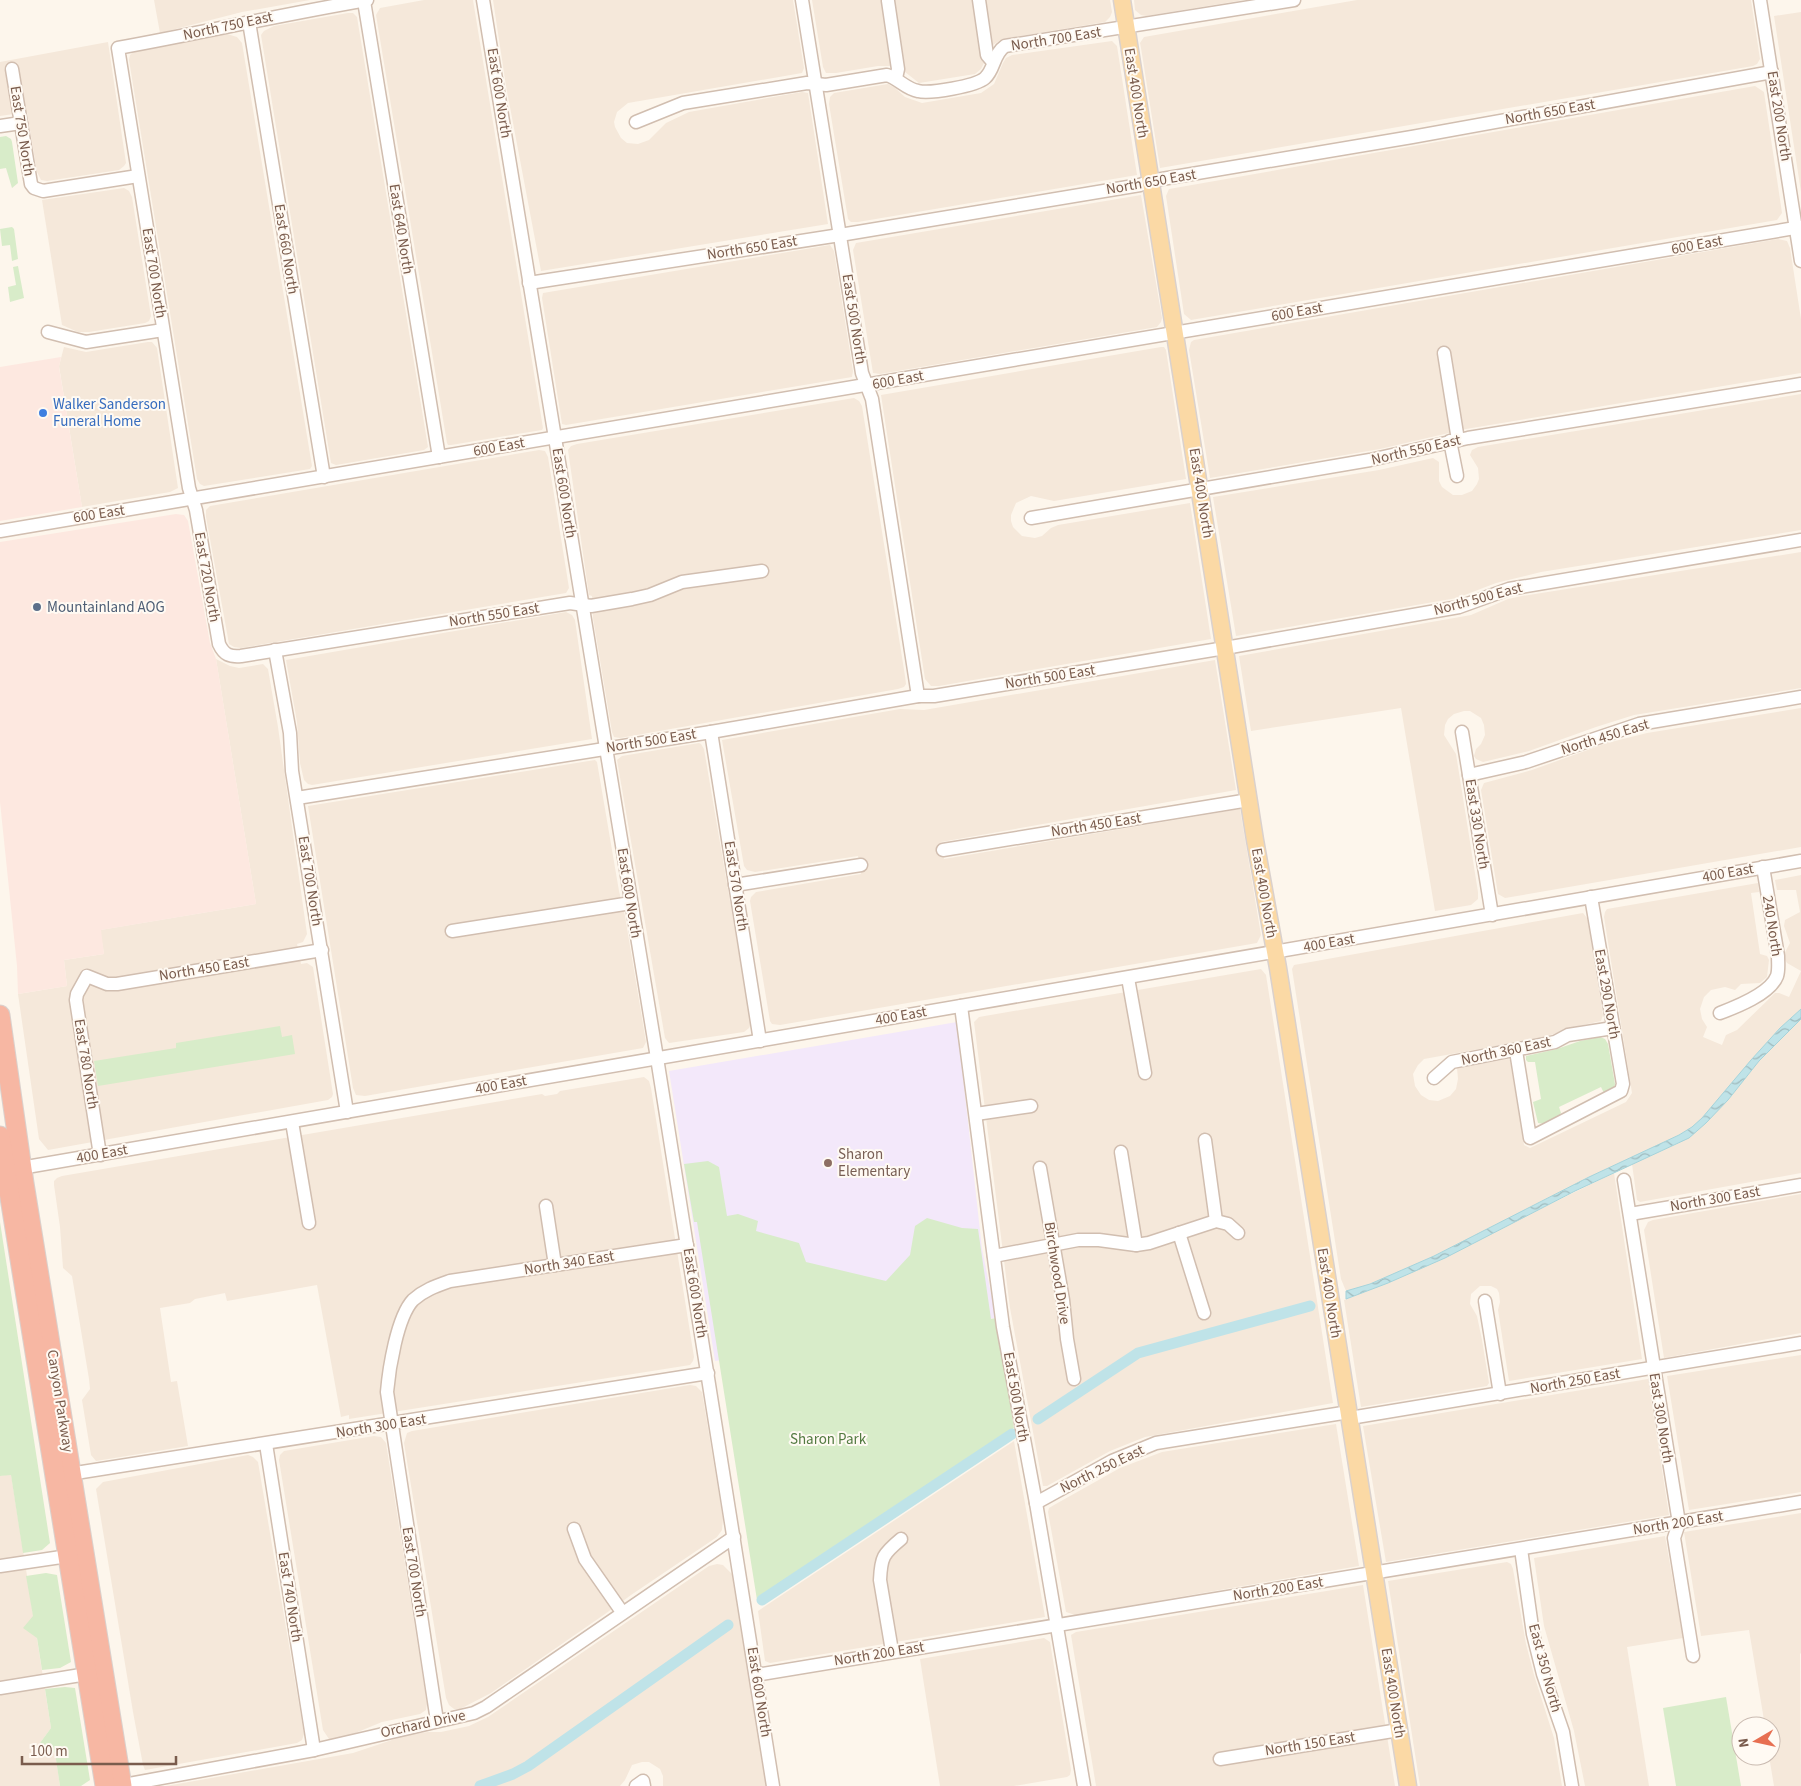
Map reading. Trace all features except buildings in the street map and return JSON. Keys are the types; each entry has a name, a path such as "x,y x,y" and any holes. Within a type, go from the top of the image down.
{"highway":[{"name":"Canyon Parkway","path":"0,1015 9,1170"},
{"name":"Canyon Parkway","path":"0,1136 9,1170 117,1786"},
{"name":"Canyon Parkway","path":"63,1475 68,1556 87,1674 117,1786"}],"main road":[{"name":"East 400 North","path":"1122,0 1248,800 1275,952 1408,1786"}],"street":[{"name":"North 750 East","path":"118,48 365,0"},
{"name":"East 640 North","path":"365,0 439,457"},
{"name":"East 600 North","path":"483,0 657,1058 773,1786"},
{"name":"East 500 North","path":"802,0 862,373 872,399 918,696"},
{"path":"979,0 988,55 994,62"},
{"name":"North 700 East","path":"896,78 912,90 919,92 978,83 988,75 997,54 1005,46 1294,0"},
{"name":"East 200 North","path":"1760,0 1798,228 1801,261"},
{"path":"636,122 683,103 804,83 826,85 888,75 896,78 898,69 888,1"},
{"name":"East 660 North","path":"249,22 324,477"},
{"name":"East 700 North","path":"118,48 192,498"},
{"name":"East 750 North","path":"12,69 31,184 34,188 43,191 138,176"},
{"name":"North 650 East","path":"529,283 840,235 1432,133 1772,72"},
{"path":"0,126 21,123"},
{"name":"600 East","path":"0,531 1798,228"},
{"path":"48,332 86,342 163,330"},
{"path":"1444,353 1457,476"},
{"name":"North 550 East","path":"1031,518 1370,460 1454,441 1801,384"},
{"name":"East 720 North","path":"192,498 196,510 219,644 225,654"},
{"name":"North 500 East","path":"297,798 711,732 918,696 935,696 1225,648 1459,607 1509,589 1801,540"},
{"name":"North 550 East","path":"225,654 234,656 275,650 570,603 591,606 650,595 682,582 762,571"},
{"name":"East 700 North","path":"275,650 290,733 292,771 347,1112"},
{"name":"North 450 East","path":"1469,775 1526,762 1638,724 1801,697"},
{"name":"East 570 North","path":"711,732 760,1041"},
{"name":"East 330 North","path":"1462,732 1492,915"},
{"name":"North 450 East","path":"943,850 1248,800"},
{"name":"400 East","path":"9,1170 1128,978 1801,860"},
{"path":"735,885 860,865"},
{"name":"240 North","path":"1720,1012 1734,1008 1753,998 1766,989 1777,977 1778,956 1763,867"},
{"name":"East 290 North","path":"1516,1051 1530,1138 1621,1091 1623,1084 1591,897"},
{"path":"452,931 631,903"},
{"name":"North 450 East","path":"87,976 107,984 117,984 322,950"},
{"name":"East 780 North","path":"87,976 77,994 76,1000 100,1155"},
{"path":"1128,978 1145,1073"},
{"name":"East 500 North","path":"961,1006 1004,1327 1057,1626 1080,1785"},
{"name":"North 360 East","path":"1434,1078 1452,1062 1516,1051 1555,1042 1568,1035 1613,1028"},
{"path":"976,1114 1032,1106"},
{"path":"292,1122 309,1223"},
{"path":"1204,1140 1216,1221"},
{"path":"1121,1152 1136,1245"},
{"name":"Birchwood Drive","path":"1040,1168 1064,1301 1067,1339 1074,1379"},
{"name":"East 300 North","path":"1624,1180 1678,1523 1674,1538 1693,1656"},
{"name":"North 300 East","path":"1630,1214 1801,1185"},
{"path":"546,1206 556,1265"},
{"path":"994,1256 1088,1239 1136,1245 1149,1243 1216,1221 1228,1224 1238,1233"},
{"path":"1179,1233 1204,1313"},
{"name":"North 340 East","path":"392,1424 387,1392 390,1366 403,1318 412,1301 428,1289 450,1281 687,1246"},
{"path":"1485,1301 1500,1394"},
{"name":"North 250 East","path":"1036,1503 1112,1461 1156,1443 1500,1394 1801,1343"},
{"name":"North 300 East","path":"63,1475 708,1373"},
{"name":"East 700 North","path":"392,1424 437,1721"},
{"name":"East 740 North","path":"266,1444 314,1750"},
{"name":"North 200 East","path":"756,1675 1801,1502"},
{"path":"574,1528 585,1559 622,1612"},
{"name":"Orchard Drive","path":"117,1786 314,1750 474,1713 486,1707 734,1537"},
{"path":"892,1651 880,1580 880,1568 885,1552 901,1539"},
{"name":"East 350 North","path":"1521,1549 1534,1634 1543,1674 1563,1732 1572,1786"},
{"path":"0,1566 68,1556"},
{"path":"0,1688 87,1674"},
{"name":"North 150 East","path":"1220,1759 1399,1730"}],"shaded area":[{"path":"154,0 310,0 242,12 160,33"},
{"path":"424,0 473,0 542,430 451,445 447,443 376,15 380,8"},
{"path":"493,0 793,0 804,68 802,73 628,103 617,112 614,122 621,138 627,143 638,144 649,140 666,123 689,112 802,92 808,93 828,224 541,271 506,86"},
{"path":"812,0 1110,0 1112,12 1105,22 1002,39 993,45 981,69 975,74 919,83 905,72 891,66 826,73 823,67"},
{"path":"1134,0 1244,0 1146,16 1141,15 1135,10"},
{"path":"1357,0 1751,0 1760,59 1753,66 1160,168 1140,43 1144,37"},
{"path":"1801,12 1801,192 1774,16"},
{"path":"353,13 357,17 428,447 424,450 336,465 331,463 261,35 264,31 274,26"},
{"path":"227,34 237,37 242,43 312,466 310,469 204,486 197,479 129,60 130,55 134,51"},
{"path":"1112,41 1117,46 1137,175 858,222 851,222 848,219 829,104 830,97 834,93 888,84 905,97 922,103 981,93 994,84 1006,58 1012,55"},
{"path":"108,42 126,163 119,170 47,181 41,180 37,172 27,112 0,116 0,62"},
{"path":"1755,86 1764,92 1782,213 1777,220 1191,320 1184,314 1166,196 1169,189"},
{"path":"124,188 129,191 132,197 151,316 149,321 145,323 78,332 62,325 42,200"},
{"path":"1141,195 1162,318 1157,327 880,374 873,373 853,250 856,243"},
{"path":"1778,239 1787,241 1790,248 1801,319 1801,373 1466,429 1380,449 1210,478 1189,350 1191,342 1194,340"},
{"path":"830,245 834,251 853,371 852,377 566,425 562,424 542,298 543,293"},
{"path":"152,342 157,348 178,488 170,492 82,507 59,366 64,347 86,352"},
{"path":"1164,347 1166,350 1186,479 1054,501 1031,496 1016,503 1011,515 1011,521 1013,527 1022,536 1035,538 1042,536 1058,525 1190,503 1211,639 931,686 925,679 881,395"},
{"path":"61,357 59,367 82,507 0,521 0,367"},
{"path":"1801,394 1801,530 1541,572 1496,583 1457,598 1236,636 1213,497 1379,470 1433,458 1439,462 1439,481 1442,487 1453,495 1462,495 1472,491 1479,479 1478,468 1470,455 1472,450 1478,447"},
{"path":"854,398 862,406 905,676 906,684 904,687 620,738 614,737 593,618 592,596 589,595 568,450 571,446 577,444"},
{"path":"539,450 545,451 548,457 569,588 566,593 241,648 229,644 206,517 206,510 210,506"},
{"path":"176,514 184,515 188,521 210,643 216,659 256,904 101,930 104,954 64,960 67,986 18,994 17,966 0,802 0,542"},
{"path":"1801,552 1801,688 1634,715 1529,751 1483,762 1474,756 1485,735 1481,718 1470,711 1464,711 1454,714 1448,719 1444,735 1456,754 1478,892 1478,899 1471,905 1435,911 1401,708 1251,731 1239,656 1471,615 1508,599 1522,596"},
{"path":"566,612 572,615 575,620 592,739 312,785 304,780 300,763 297,722 286,660"},
{"path":"216,659 239,668 263,664 268,669 307,934 303,942 297,944 301,964 307,963 313,967 332,1097 328,1100 48,1150 39,1139 18,994 67,986 64,960 104,954 100,930 256,904"},
{"path":"1215,660 1236,790 941,842 944,859 1240,809 1261,935 1257,943 780,1025 772,1024 750,901 751,897 756,892 861,874 858,856 755,872 747,870 744,866 722,740 900,709 924,710"},
{"path":"1801,708 1801,847 1505,898 1498,894 1481,790 1484,783 1532,770 1607,743 1647,733"},
{"path":"699,743 704,749 751,1024 744,1032 669,1043 665,1038 617,760 622,756"},
{"path":"595,760 597,762 625,916 646,1042 643,1048 365,1096 356,1095 353,1088 308,806"},
{"path":"1801,875 1801,971 1787,963 1783,956 1790,943 1784,926 1785,920 1800,912 1796,890 1777,890 1775,880"},
{"path":"1758,883 1759,892 1751,893 1760,954 1767,956 1769,960 1767,977 1760,983 1741,984 1735,990 1725,987 1711,990 1704,997 1700,1009 1702,1019 1707,1027 1703,1037 1722,1045 1726,1035 1737,1030 1775,993 1789,997 1801,971 1801,1009 1780,1028 1702,1118 1679,1135 1589,1177 1434,1256 1370,1284 1346,1291 1341,1279 1292,969 1294,965 1583,913 1587,918 1589,927 1603,1015 1601,1021 1574,1027 1545,1037 1424,1059 1413,1074 1415,1086 1421,1095 1429,1100 1438,1101 1450,1096 1456,1089 1458,1079 1457,1068 1510,1060 1524,1145 1530,1148 1626,1102 1632,1093 1604,917 1607,909"},
{"path":"1261,969 1266,975 1333,1403 1145,1437 1110,1451 1047,1486 1043,1486 1010,1308 974,1022 979,1017"},
{"path":"1801,1019 1801,1173 1640,1202 1637,1200 1632,1164 1679,1143 1728,1100 1759,1061"},
{"name":"Sharon Elementary","path":"957,1022 982,1249 996,1318 715,1361 669,1071"},
{"path":"644,1077 649,1081 651,1088 694,1357 690,1365 349,1419 349,1415 341,1417 317,1285 227,1301 225,1293 195,1299 190,1303 160,1308 171,1382 177,1381 188,1446 96,1461 91,1455 82,1400 90,1389 89,1379 72,1276 63,1268 54,1185 54,1181 57,1178 542,1094 545,1096 557,1094 560,1091"},
{"path":"1614,1173 1642,1359 1509,1381 1498,1310 1500,1302 1499,1293 1497,1289 1491,1286 1480,1286 1471,1294 1470,1304 1477,1316 1482,1340 1489,1383 1487,1386 1361,1407 1344,1300 1388,1283"},
{"path":"1801,1194 1801,1333 1664,1358 1644,1230 1648,1222"},
{"path":"1801,1355 1801,1492 1689,1510 1667,1376"},
{"path":"1648,1379 1669,1515 1386,1562 1363,1426"},
{"path":"690,1385 696,1386 702,1392 723,1519 722,1530 717,1537 491,1693 460,1709 454,1709 449,1705 446,1698 404,1443 407,1433"},
{"path":"1336,1424 1359,1566 1075,1615 1066,1612 1048,1512 1049,1508 1120,1468 1162,1452"},
{"path":"374,1436 381,1437 386,1443 427,1704 426,1710 420,1714 382,1722 336,1741 329,1739 323,1730 279,1460 280,1455 284,1451"},
{"path":"1014,1441 1045,1617 770,1663 765,1661 758,1611"},
{"path":"248,1455 258,1462 304,1734 302,1740 297,1743 145,1770 133,1712 96,1489 103,1482"},
{"path":"11,1474 51,1728 40,1743 55,1753 60,1786 0,1786 0,1476"},
{"path":"1801,1513 1801,1786 1774,1786 1771,1766 1781,1766 1781,1716 1763,1716 1749,1630 1701,1636 1684,1532"},
{"path":"1665,1536 1683,1638 1627,1647 1649,1786 1585,1786 1574,1731 1544,1626 1534,1558"},
{"path":"1507,1562 1511,1564 1513,1569 1526,1644 1554,1738 1562,1786 1420,1786 1388,1581"},
{"path":"723,1565 732,1574 766,1786 663,1786 663,1776 660,1769 649,1762 642,1762 632,1765 620,1786 166,1786 353,1753 407,1735 441,1732 469,1726 488,1717 709,1566"},
{"path":"1363,1585 1395,1786 1096,1786 1071,1635 1076,1632"},
{"path":"1044,1638 1050,1642 1071,1770 1070,1775 1014,1786 940,1786 920,1659"}],"green space":[{"path":"6,136 12,142 18,183 12,188 6,168 0,169 0,137"},
{"path":"12,227 14,229 18,259 12,261 10,245 2,246 0,229"},
{"path":"18,266 24,298 10,302 8,287 16,285 13,267"},
{"path":"280,1026 282,1037 292,1035 295,1054 98,1086 94,1061 176,1048 176,1043"},
{"path":"1600,1037 1605,1039 1608,1044 1615,1084 1614,1089 1604,1093 1601,1087 1559,1107 1561,1113 1554,1119 1538,1123 1533,1102 1541,1099 1535,1062 1528,1062 1526,1056"},
{"name":"Sharon Park","path":"708,1161 719,1167 727,1216 738,1214 758,1221 756,1231 799,1243 806,1262 886,1281 910,1255 915,1226 927,1218 962,1228 978,1229 991,1319 996,1318 1014,1428 757,1600 697,1222 694,1222 684,1164"},
{"path":"0,1222 50,1543 42,1550 23,1553 11,1475 0,1476"},
{"path":"46,1573 57,1575 71,1662 60,1668 42,1670 37,1638 23,1628 33,1616 26,1576"},
{"path":"75,1688 90,1780 81,1786 60,1786 55,1753 40,1743 51,1728 45,1689"},
{"path":"1726,1697 1731,1727 1731,1766 1738,1766 1741,1786 1676,1786 1663,1708"}],"water":[{"path":"1801,1009 1801,1019 1759,1061 1728,1100 1689,1138 1575,1191 1445,1258 1346,1299 1346,1291 1370,1284 1434,1256 1692,1127 1780,1028"}],"waterway":[{"path":"1038,1419 1138,1353 1310,1306"},
{"path":"762,1600 1012,1434"},
{"path":"480,1786 513,1774 528,1766 728,1625"}],"place":[{"name":"Walker Sanderson Funeral Home","path":"43,413"},
{"name":"Mountainland AOG","path":"37,607"},
{"name":"Sharon Elementary","path":"828,1163"}]}
